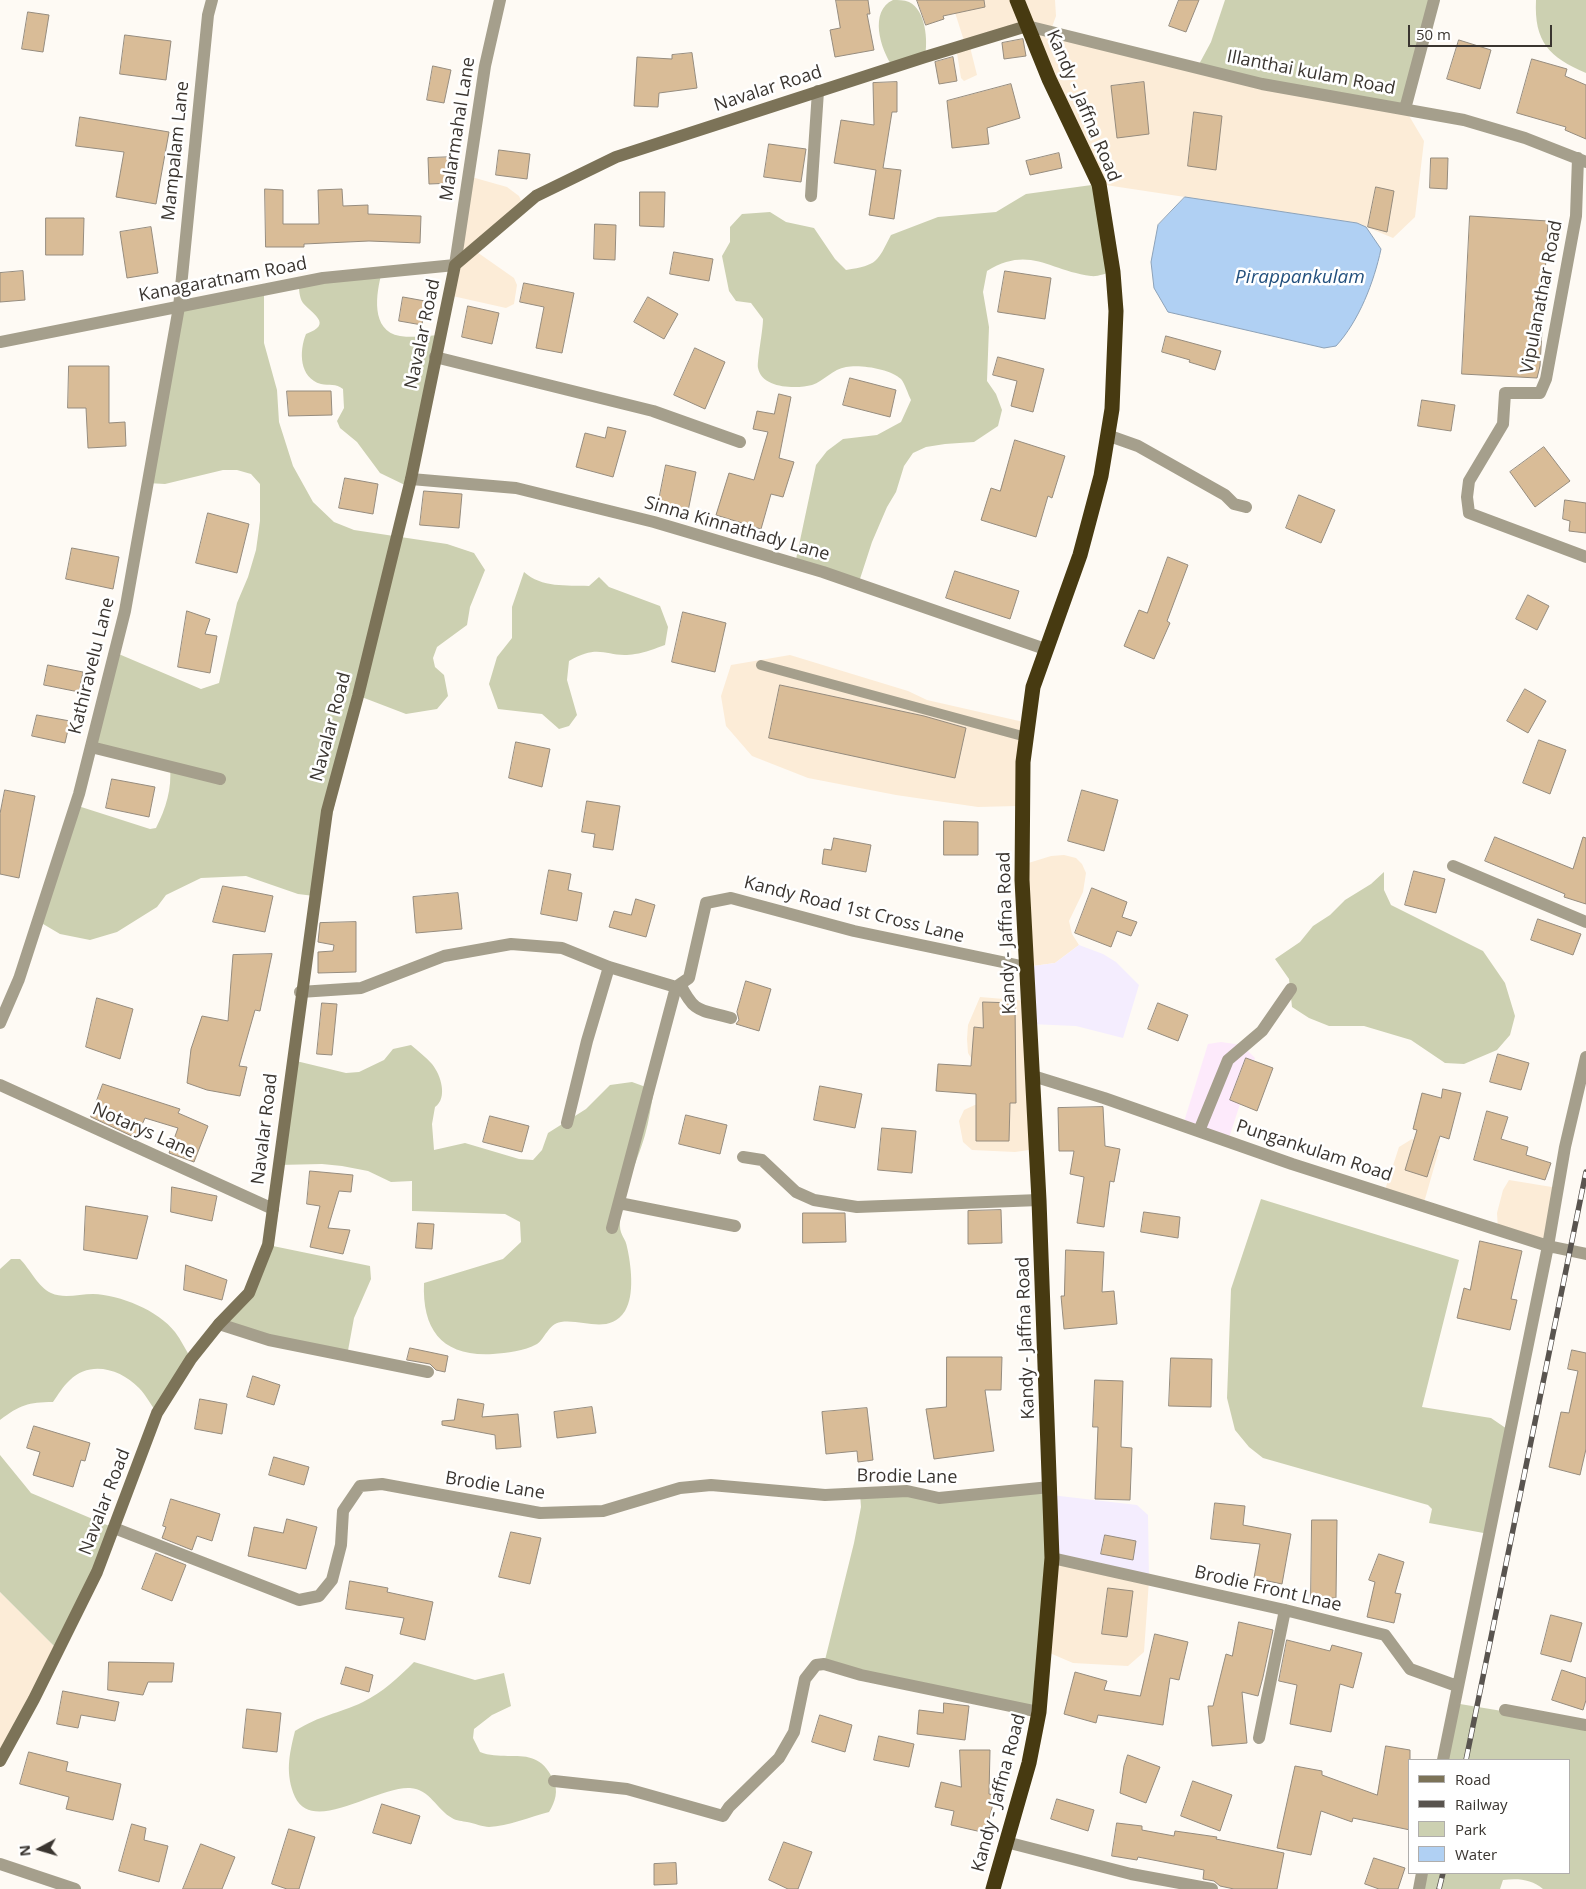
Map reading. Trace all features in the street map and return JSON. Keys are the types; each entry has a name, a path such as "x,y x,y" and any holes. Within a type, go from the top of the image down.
{"highway":[{"name":"Kandy - Jaffna Road","path":"993,1889 1040,1712 1052,1558 1039,1200 1022,867 1023,762 1033,687 1080,555 1101,476 1112,410 1116,311 1113,272 1099,184 1049,79 1017,0"}],"street":[{"name":"Mampalam Lane","path":"178,307 208,15 212,0"},
{"name":"Malarmahal Lane","path":"455,265 485,66 500,0"},
{"path":"1405,109 1434,0"},
{"name":"Navalar Road","path":"0,1761 34,1699 97,1572 157,1413 191,1359 219,1324 249,1293 268,1246 300,992 326,810 362,680 411,479 455,265 536,196 616,157 818,91 1027,26"},
{"name":"Illanthai kulam Road","path":"1027,26 1262,84 1464,120 1525,138 1582,160"},
{"path":"811,196 818,91"},
{"name":"Vipulanathar Road","path":"1582,160 1576,216 1546,379 1540,394 1505,393 1503,424 1475,468 1469,481 1467,497 1470,513 1586,557"},
{"name":"Kanagaratnam Road","path":"0,342 322,278 455,265"},
{"name":"Kathiravelu Lane","path":"0,1023 8,1008 35,929 79,794 91,747 124,611 178,307"},
{"path":"435,357 653,411 740,442"},
{"path":"1107,435 1138,446 1225,495 1234,504 1246,508"},
{"name":"Sinna Kinnathady Lane","path":"411,479 516,488 654,522 823,572 1045,649"},
{"path":"91,747 220,779"},
{"path":"1453,866 1586,922"},
{"name":"Kandy Road 1st Cross Lane","path":"678,985 688,978 706,903 731,898 854,931 1026,967"},
{"path":"300,992 361,988 444,956 511,944 562,948 609,967 678,985 690,1004 696,1008 731,1018"},
{"path":"567,1123 587,1041 609,967"},
{"path":"612,1228 678,985"},
{"path":"1199,1131 1228,1060 1262,1031 1291,988"},
{"path":"1443,1759 1548,1246 1565,1147 1586,1057"},
{"name":"Pungankulam Road","path":"1033,1076 1292,1164 1548,1246 1586,1254"},
{"name":"Notarys Lane","path":"0,1086 273,1209"},
{"path":"743,1157 762,1160 796,1192 814,1200 833,1205 857,1207 1039,1200"},
{"path":"619,1202 735,1226"},
{"path":"219,1324 269,1340 428,1372"},
{"name":"Brodie Lane","path":"114,1528 218,1566 299,1600 319,1596 332,1580 342,1545 343,1512 360,1486 382,1484 540,1513 603,1511 680,1488 711,1485 825,1495 907,1491 939,1498 1050,1487"},
{"name":"Brodie Front Lnae","path":"1052,1558 1285,1610 1386,1635 1410,1669 1457,1686"},
{"path":"1258,1738 1285,1610"},
{"path":"554,1781 627,1789 723,1816 729,1807 778,1758 794,1732 805,1679 816,1665 824,1664 861,1675 1040,1712"},
{"path":"1505,1710 1586,1725"},
{"path":"1006,1842 1131,1874 1212,1889"},
{"path":"0,1864 75,1889"},
{"path":"1419,1889 1422,1874"}],"lane":[{"path":"761,665 1026,737"}],"shaded area":[{"path":"951,0 1055,0 1056,16 1052,27 1045,30 1405,109 1424,141 1415,217 1393,238 1357,223 1099,184 1027,26 969,43 977,75 964,81 961,78 956,47 965,44"},
{"path":"468,176 507,187 519,196 524,207 474,250 514,278 517,285 514,304 506,308 448,295"},
{"path":"790,655 908,691 927,700 1028,723 1017,806 978,807 896,795 808,778 752,756 726,726 721,696 731,665"},
{"path":"1064,855 1076,858 1082,864 1086,873 1083,892 1069,921 1072,934 1079,945 1055,963 1026,967 1022,865 1051,856"},
{"path":"1079,945 1103,954 1116,962 1139,985 1123,1038 1076,1026 1030,1024 1026,967 1055,963"},
{"path":"980,997 1028,1001 1036,1149 1015,1152 972,1150 963,1142 959,1121 964,1110 979,1103 973,1061 968,1053 967,1039 968,1025"},
{"path":"1221,1042 1242,1045 1255,1058 1228,1141 1183,1125 1208,1044"},
{"path":"1412,1139 1439,1150 1423,1206 1384,1193 1399,1147"},
{"path":"1509,1180 1558,1188 1548,1246 1498,1230 1497,1213 1503,1190"},
{"path":"1051,1495 1137,1505 1148,1515 1149,1580 1052,1558"},
{"path":"1052,1558 1149,1580 1144,1652 1128,1666 1073,1663 1045,1651"},
{"path":"0,1592 58,1650 0,1761"}],"green space":[{"path":"893,0 907,1 915,6 922,19 926,42 925,56 893,67 881,41 879,21 886,5"},
{"path":"1225,0 1434,0 1405,109 1197,68 1211,42"},
{"path":"1536,0 1586,0 1586,73 1562,61 1546,46 1538,27"},
{"path":"1099,184 1113,272 1091,276 1028,260 1015,260 987,271 983,292 989,327 987,381 996,394 1002,410 998,426 974,442 926,447 913,453 904,466 896,492 887,507 872,542 858,585 795,564 816,465 827,451 843,439 877,435 901,422 911,400 901,379 896,375 867,367 852,366 841,368 816,383 806,386 781,386 766,380 758,368 763,319 751,303 736,301 729,291 722,256 730,242 730,227 742,214 770,212 786,222 814,228 835,259 846,270 865,266 875,261 883,251 891,235 938,217 996,212 1026,194"},
{"path":"382,272 377,300 380,319 384,327 390,333 400,336 440,335 409,487 380,473 357,442 340,428 337,421 344,408 343,389 338,386 321,384 314,381 305,370 302,356 306,334 314,330 320,323 303,303 299,283"},
{"path":"264,290 264,343 277,390 279,422 293,466 313,502 334,522 354,530 447,544 474,553 485,570 470,607 467,625 437,647 433,658 435,667 444,675 448,696 437,709 406,714 359,696 314,896 298,894 246,876 201,878 166,895 157,907 117,932 90,940 60,934 38,921 75,805 150,829 156,828 163,813 169,791 170,767 91,747 114,652 201,689 219,683 237,603 248,577 256,550 260,521 260,484 251,474 237,470 223,470 165,484 147,483 179,307"},
{"path":"524,572 539,581 563,585 589,586 599,577 609,587 660,606 668,627 665,645 625,655 604,652 589,653 569,661 567,680 577,715 569,726 559,729 542,714 498,709 489,684 497,657 512,638 512,607"},
{"path":"1384,872 1384,890 1391,905 1483,951 1505,983 1515,1016 1510,1035 1497,1050 1464,1064 1445,1063 1411,1040 1364,1026 1329,1026 1309,1018 1292,1007 1289,979 1275,959 1300,942 1313,926 1330,915 1345,900 1371,884"},
{"path":"411,1045 432,1064 442,1086 441,1098 435,1107 432,1124 434,1150 465,1143 519,1159 533,1160 542,1150 548,1133 586,1109 610,1085 632,1082 654,1090 645,1135 626,1191 621,1214 620,1229 628,1254 631,1288 628,1304 619,1318 604,1324 557,1323 537,1344 510,1352 476,1354 449,1346 439,1338 427,1315 424,1300 424,1283 503,1259 521,1242 520,1222 505,1214 412,1211 412,1181 391,1182 368,1171 342,1166 322,1164 278,1165 292,1060 346,1073 359,1072 384,1060 393,1049"},
{"path":"1261,1199 1459,1260 1422,1407 1491,1418 1510,1431 1489,1534 1429,1523 1432,1509 1428,1505 1263,1458 1249,1447 1235,1430 1227,1398 1231,1289"},
{"path":"268,1245 370,1266 371,1279 354,1318 347,1356 219,1324 234,1311"},
{"path":"11,1259 20,1259 38,1282 51,1293 61,1296 93,1294 115,1297 138,1305 168,1324 191,1359 157,1413 132,1381 115,1372 96,1369 87,1370 70,1380 53,1402 25,1405 0,1420 0,1269"},
{"path":"0,1455 31,1493 114,1528 58,1650 0,1592"},
{"path":"1050,1487 1039,1712 824,1664 854,1543 861,1507 860,1493 939,1498"},
{"path":"414,1662 475,1680 504,1673 511,1706 492,1715 474,1729 473,1738 480,1752 490,1755 530,1758 538,1761 546,1768 556,1788 549,1812 511,1823 487,1827 454,1819 417,1789 396,1789 347,1806 316,1811 304,1807 295,1797 289,1772 295,1731 313,1721 354,1706 377,1694"},
{"path":"1454,1703 1586,1725 1586,1889 1543,1889 1529,1881 1514,1879 1503,1880 1500,1889 1421,1889 1422,1874 1571,1874 1571,1759 1443,1759"}],"water":[{"name":"Pirappankulam","path":"1185,197 1357,223 1366,227 1381,249 1378,262 1365,300 1352,325 1336,346 1324,348 1168,312 1154,288 1151,262 1158,225"}],"building":[{"path":"836,0 868,0 870,14 867,14 874,50 835,57 830,30 840,28"},
{"path":"917,0 984,0 985,7 943,16 944,19 926,25"},
{"path":"1179,0 1199,0 1186,32 1169,26"},
{"path":"28,12 49,15 43,52 22,49"},
{"path":"125,35 171,41 166,80 120,74"},
{"path":"1023,39 1026,56 1004,59 1002,43"},
{"path":"1459,40 1491,50 1480,89 1447,79"},
{"path":"692,53 697,88 659,93 658,107 634,106 637,57 672,59 672,55"},
{"path":"953,57 957,81 939,84 935,62"},
{"path":"1532,59 1567,69 1565,76 1586,85 1586,139 1565,130 1566,127 1517,113"},
{"path":"433,66 451,70 444,103 427,100"},
{"path":"897,82 897,112 892,112 883,168 901,170 894,219 869,215 876,170 834,163 841,120 874,125 873,83"},
{"path":"1144,82 1149,134 1117,138 1111,86"},
{"path":"1011,84 1020,118 987,128 989,144 952,148 947,101"},
{"path":"1194,112 1222,116 1216,170 1188,166"},
{"path":"80,117 169,132 156,204 116,197 124,152 76,146"},
{"path":"769,144 806,149 801,182 764,177"},
{"path":"499,150 530,154 527,179 496,175"},
{"path":"1059,153 1062,168 1030,175 1026,161"},
{"path":"454,157 454,183 429,184 428,158"},
{"path":"1431,158 1448,158 1447,189 1430,188"},
{"path":"1376,187 1394,191 1387,232 1368,227"},
{"path":"265,189 283,190 283,224 319,224 318,190 342,189 343,206 368,205 368,214 421,216 420,243 369,241 304,244 304,247 266,247"},
{"path":"640,192 665,192 664,227 640,226"},
{"path":"1470,216 1548,221 1540,366 1537,378 1462,374"},
{"path":"46,218 84,218 83,255 46,255"},
{"path":"595,224 616,225 615,260 594,259"},
{"path":"151,227 158,273 127,278 120,232"},
{"path":"674,252 713,259 709,281 670,274"},
{"path":"23,271 25,300 0,302 0,273"},
{"path":"1005,271 1051,278 1045,319 998,312"},
{"path":"524,283 574,293 562,353 536,348 544,307 520,302"},
{"path":"403,297 425,301 422,325 399,321"},
{"path":"648,297 678,314 664,339 634,322"},
{"path":"468,306 499,313 492,344 462,337"},
{"path":"1166,336 1221,351 1215,370 1162,352"},
{"path":"695,348 725,362 705,409 674,395"},
{"path":"998,357 1044,369 1033,412 1011,406 1017,381 993,375"},
{"path":"69,366 109,366 109,423 125,422 126,446 88,448 86,408 68,408"},
{"path":"850,378 896,390 890,417 843,405"},
{"path":"287,391 331,391 332,415 289,416"},
{"path":"779,394 791,397 779,458 794,462 783,497 771,494 761,529 716,515 729,473 754,480 768,432 753,429 757,411 774,414"},
{"path":"1422,400 1455,405 1451,431 1418,426"},
{"path":"608,427 626,431 613,477 576,467 585,433 605,438"},
{"path":"1015,440 1065,456 1052,498 1048,496 1036,537 981,520 991,488 1000,491"},
{"path":"1544,447 1570,481 1535,507 1510,472"},
{"path":"666,465 696,472 687,516 657,510"},
{"path":"345,478 378,484 373,514 339,508"},
{"path":"424,491 462,494 459,528 420,525"},
{"path":"1299,495 1335,510 1321,543 1286,528"},
{"path":"1565,500 1586,503 1586,533 1569,531 1570,521 1563,519"},
{"path":"208,513 249,524 237,573 196,563"},
{"path":"72,548 119,557 113,589 66,579"},
{"path":"1168,557 1188,565 1167,621 1170,623 1154,659 1124,646 1139,610 1147,613"},
{"path":"955,571 1019,591 1010,619 946,598"},
{"path":"1528,595 1549,606 1537,630 1516,619"},
{"path":"187,611 210,619 205,634 217,636 210,673 178,667"},
{"path":"683,612 726,623 715,672 672,662"},
{"path":"48,665 83,672 79,692 44,685"},
{"path":"780,685 924,716 966,728 955,778 769,738"},
{"path":"1525,689 1546,701 1528,733 1507,721"},
{"path":"37,715 70,721 65,743 32,736"},
{"path":"1539,740 1566,750 1550,794 1523,783"},
{"path":"516,742 550,749 542,787 509,778"},
{"path":"112,779 155,787 149,817 106,808"},
{"path":"5,790 35,796 19,878 0,874 0,814"},
{"path":"1082,790 1118,800 1104,851 1068,841"},
{"path":"587,801 620,806 613,850 593,847 595,834 582,832"},
{"path":"944,821 978,822 978,855 944,855"},
{"path":"1495,837 1573,869 1583,837 1586,838 1586,904 1564,897 1565,894 1485,861"},
{"path":"834,838 871,845 866,872 822,864 824,849 831,850"},
{"path":"549,870 571,874 568,890 582,893 577,921 541,914"},
{"path":"1414,871 1445,879 1436,913 1405,905"},
{"path":"223,886 273,896 265,932 213,922"},
{"path":"1092,888 1127,902 1122,917 1137,922 1131,936 1117,931 1111,947 1075,933"},
{"path":"458,893 462,929 416,933 413,897"},
{"path":"636,899 655,905 646,937 609,927 614,911 631,915"},
{"path":"1538,919 1581,934 1573,955 1531,940"},
{"path":"356,922 356,972 318,973 318,952 333,951 334,945 318,942 320,923"},
{"path":"272,954 260,1011 255,1010 239,1066 247,1067 240,1096 207,1090 187,1083 191,1049 202,1016 228,1021 233,955"},
{"path":"746,981 771,989 759,1031 736,1024 739,1020 737,1012"},
{"path":"97,998 133,1009 120,1059 86,1047"},
{"path":"983,1002 1015,1003 1016,1103 1010,1103 1009,1141 976,1141 976,1094 936,1091 938,1064 971,1066 974,1027 983,1028"},
{"path":"322,1003 337,1004 332,1055 317,1054"},
{"path":"1158,1003 1188,1015 1178,1041 1148,1029"},
{"path":"1498,1054 1529,1063 1521,1090 1490,1082"},
{"path":"1246,1058 1273,1068 1257,1111 1230,1100"},
{"path":"103,1084 180,1109 178,1113 208,1126 194,1162 169,1153 178,1128 145,1118 136,1138 91,1117"},
{"path":"820,1086 862,1094 855,1128 814,1120"},
{"path":"1443,1089 1461,1093 1449,1139 1440,1136 1427,1177 1405,1170 1417,1130 1413,1129 1422,1093 1441,1098"},
{"path":"1103,1107 1105,1146 1120,1149 1114,1182 1110,1181 1104,1227 1077,1223 1084,1177 1070,1174 1074,1151 1059,1151 1058,1108"},
{"path":"1487,1111 1508,1117 1501,1139 1528,1147 1526,1155 1551,1163 1545,1180 1474,1160"},
{"path":"686,1115 727,1125 720,1154 679,1144"},
{"path":"490,1116 529,1126 522,1152 483,1142"},
{"path":"882,1128 916,1131 912,1173 878,1170"},
{"path":"310,1171 353,1175 351,1192 339,1191 328,1228 350,1230 343,1254 310,1247 320,1206 307,1204"},
{"path":"172,1187 217,1196 212,1221 171,1212"},
{"path":"86,1206 148,1216 137,1259 84,1250"},
{"path":"1001,1210 1002,1243 968,1244 968,1211"},
{"path":"1144,1212 1180,1217 1178,1238 1141,1232"},
{"path":"803,1213 845,1213 846,1242 803,1243"},
{"path":"418,1223 434,1224 432,1249 416,1248"},
{"path":"1480,1241 1522,1251 1511,1299 1517,1300 1510,1330 1457,1318 1464,1288 1470,1290"},
{"path":"1066,1250 1104,1252 1102,1292 1114,1291 1117,1324 1064,1329 1061,1296 1064,1296"},
{"path":"186,1265 227,1280 222,1300 184,1290"},
{"path":"410,1348 448,1356 445,1372 436,1370 430,1364 407,1360"},
{"path":"1572,1350 1586,1353 1586,1449 1580,1475 1549,1467 1561,1412 1569,1413 1578,1371 1568,1369"},
{"path":"947,1357 1002,1357 1001,1390 985,1390 994,1451 934,1459 926,1409 946,1407"},
{"path":"1171,1358 1212,1359 1211,1407 1169,1406"},
{"path":"253,1376 280,1385 274,1405 247,1397"},
{"path":"1095,1380 1123,1381 1121,1447 1132,1448 1130,1500 1095,1499 1098,1427 1093,1427"},
{"path":"200,1399 227,1404 222,1434 195,1429"},
{"path":"458,1399 484,1404 482,1417 518,1414 521,1447 496,1449 495,1435 442,1425 442,1421 454,1420"},
{"path":"592,1407 596,1433 557,1438 554,1412"},
{"path":"867,1408 873,1460 858,1462 857,1451 826,1454 822,1412"},
{"path":"34,1426 90,1443 85,1461 81,1460 73,1487 33,1475 40,1452 27,1448"},
{"path":"274,1457 309,1467 304,1485 269,1475"},
{"path":"171,1499 220,1514 212,1541 197,1536 192,1550 162,1538 166,1527 163,1526"},
{"path":"1215,1503 1245,1506 1243,1525 1291,1534 1282,1584 1254,1578 1260,1544 1211,1539"},
{"path":"287,1519 317,1527 306,1569 248,1556 254,1527 283,1533"},
{"path":"1312,1520 1337,1520 1336,1598 1311,1598"},
{"path":"511,1532 541,1538 530,1584 499,1577"},
{"path":"1105,1535 1136,1541 1133,1560 1101,1554"},
{"path":"156,1553 186,1565 172,1601 142,1589"},
{"path":"1379,1554 1404,1562 1395,1593 1401,1594 1394,1623 1367,1617 1375,1582 1369,1580"},
{"path":"350,1581 388,1588 387,1592 433,1602 425,1640 400,1634 404,1618 346,1609"},
{"path":"1108,1588 1133,1591 1127,1637 1102,1634"},
{"path":"1551,1615 1582,1623 1571,1662 1541,1654"},
{"path":"1239,1622 1273,1630 1263,1677 1258,1696 1242,1692 1247,1743 1212,1746 1208,1706 1213,1706 1226,1654 1232,1656"},
{"path":"1155,1634 1188,1642 1179,1680 1170,1678 1163,1725 1098,1715 1096,1723 1064,1714 1075,1672 1107,1681 1104,1690 1140,1696"},
{"path":"1287,1640 1330,1651 1332,1645 1362,1653 1353,1688 1340,1684 1331,1732 1290,1724 1297,1685 1279,1681"},
{"path":"109,1662 174,1663 172,1682 148,1682 143,1695 108,1690"},
{"path":"346,1667 373,1675 369,1692 341,1684"},
{"path":"1562,1670 1586,1678 1586,1700 1583,1710 1552,1700"},
{"path":"63,1691 119,1702 115,1721 81,1715 78,1728 57,1724"},
{"path":"944,1703 969,1706 965,1740 917,1734 919,1710 943,1713"},
{"path":"247,1709 281,1713 277,1752 243,1748"},
{"path":"820,1715 852,1725 845,1752 812,1742"},
{"path":"879,1736 914,1744 909,1767 874,1760"},
{"path":"1386,1746 1410,1750 1410,1759 1408,1759 1408,1830 1353,1818 1352,1822 1321,1811 1311,1855 1277,1848 1295,1766 1322,1771 1322,1775 1377,1795"},
{"path":"960,1750 990,1750 989,1794 995,1795 986,1833 951,1825 954,1811 935,1807 941,1782 961,1787"},
{"path":"29,1752 68,1762 66,1771 121,1784 113,1820 66,1809 69,1797 20,1784"},
{"path":"1128,1755 1160,1767 1146,1803 1120,1793 1124,1766"},
{"path":"1193,1781 1232,1795 1220,1831 1181,1816"},
{"path":"1057,1799 1094,1810 1088,1831 1051,1819"},
{"path":"382,1804 420,1816 411,1844 373,1833"},
{"path":"1117,1823 1142,1826 1142,1830 1174,1836 1175,1831 1217,1837 1216,1839 1284,1853 1277,1889 1234,1889 1203,1879 1204,1870 1138,1857 1137,1860 1112,1856"},
{"path":"132,1824 146,1828 144,1840 168,1846 159,1882 119,1871"},
{"path":"289,1829 315,1837 299,1889 287,1889 272,1884"},
{"path":"784,1842 812,1852 798,1889 788,1889 769,1880"},
{"path":"201,1844 235,1857 222,1889 183,1889"},
{"path":"1374,1858 1405,1868 1398,1889 1379,1889 1365,1884"},
{"path":"676,1863 677,1884 654,1885 654,1864"}],"railway":[{"path":"1466,1759 1586,1172"},
{"path":"1439,1889 1443,1874"}]}
